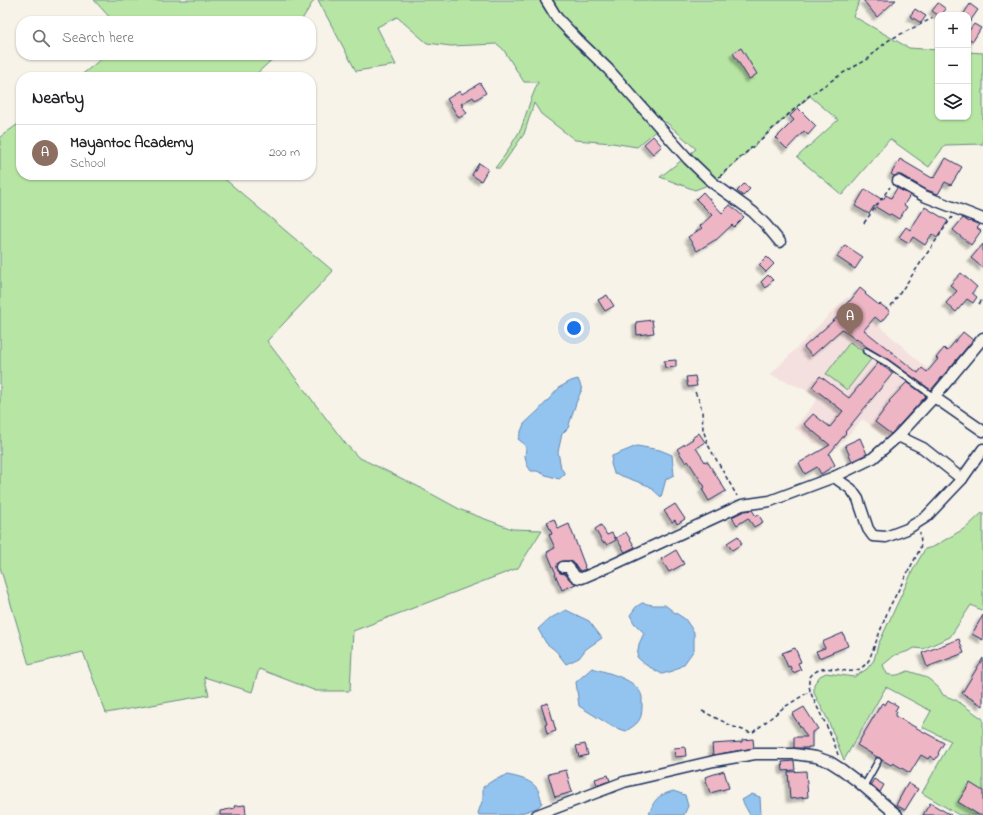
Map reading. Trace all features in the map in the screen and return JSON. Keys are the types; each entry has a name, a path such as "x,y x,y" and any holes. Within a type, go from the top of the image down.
{"street":[{"path":"546,0 557,18 608,69 688,159 713,183 753,212 780,242"},
{"path":"898,181 924,196 983,219"},
{"path":"563,567 568,567 574,575 578,578 582,578 742,505 770,501 834,477 873,458 898,436 934,397 983,338"},
{"path":"934,397 983,431"},
{"path":"898,436 923,448 962,479"},
{"path":"834,477 851,489 858,499 868,529 873,536 886,536 907,529 926,517 962,479 983,449"},
{"path":"537,815 624,782 714,761 755,754 794,754 816,757 830,762 864,786 896,815"}],"lane":[{"path":"866,351 887,363 934,397"},
{"path":"864,786 878,762"}],"path":[{"path":"713,183 810,96 843,73 868,59 890,40 933,18"},
{"path":"864,224 893,184 898,181"},
{"path":"891,306 958,209"},
{"path":"979,304 983,298"},
{"path":"695,392 700,402 703,429 708,446 742,505"},
{"path":"841,769 838,753 810,691 808,680 811,675 817,671 827,668 852,672 866,665 889,608 920,549 921,538 917,522"},
{"path":"702,711 734,727 752,733 783,708 810,691"}],"shaded area":[{"path":"847,297 942,382 890,442 863,419 833,452 820,442 815,444 795,428 819,397 802,388 770,375"}],"green space":[{"path":"94,0 314,0 304,16 108,16"},
{"path":"318,0 860,0 853,16 909,48 935,50 935,120 971,120 971,52 983,53 983,144 945,145 929,167 890,139 842,195 797,157 838,120 810,96 713,183 695,190 660,177 696,149 666,122 637,147 575,140 541,114 534,103 524,134 500,168 495,168 521,129 538,82 524,82 503,49 497,44 451,46 427,43 397,17 377,27 396,65 356,71"},
{"path":"100,60 272,60 258,72 85,72"},
{"path":"16,126 16,180 226,180 333,271 267,341 345,443 358,457 417,486 461,510 512,529 542,530 518,568 353,631 350,691 316,691 259,669 252,692 204,677 209,695 106,713 83,652 29,665 0,567 0,137"},
{"path":"850,342 872,358 847,390 826,374"},
{"path":"983,512 983,611 971,605 950,637 923,649 915,648 895,655 883,665 887,674 890,675 898,675 908,671 924,676 939,688 943,695 956,700 983,719 983,809 980,815 959,815 922,793 951,741 922,727 931,711 886,687 844,760 827,718 814,693 814,684 820,676 826,673 854,677 867,669 874,660 878,645 913,570 925,549 933,547 967,527"}],"water":[{"path":"578,379 582,389 568,428 562,434 558,452 561,468 565,474 559,479 537,471 531,471 527,465 525,456 526,448 518,439 524,424 560,387"},
{"path":"637,446 660,450 672,455 674,475 666,479 661,497 649,486 614,473 611,464 612,456"},
{"path":"642,603 665,605 685,619 694,632 694,650 684,664 673,671 662,674 646,665 637,657 639,644 644,633 634,623 630,615 636,607"},
{"path":"566,610 589,621 602,638 586,649 579,658 566,664 556,651 546,643 538,629 549,619"},
{"path":"592,668 629,681 639,691 642,697 641,716 636,724 626,731 613,727 579,706 576,682"},
{"path":"507,775 524,780 536,787 542,803 537,808 515,815 479,815 478,813 483,799 483,787 492,781"},
{"path":"673,791 685,795 688,806 684,815 649,815 657,799"},
{"path":"752,794 760,797 761,815 750,815 742,800"}],"building":[{"path":"863,0 896,0 877,17"},
{"path":"938,3 946,9 944,12 935,13 932,11"},
{"path":"970,4 978,10 971,20 971,12 965,12"},
{"path":"915,9 926,16 921,23 910,16"},
{"path":"974,24 981,28 973,41 971,40 971,28"},
{"path":"741,48 757,74 749,79 733,53"},
{"path":"480,83 486,93 475,100 473,97 461,104 467,113 459,118 447,99 460,91 462,94"},
{"path":"798,108 816,126 808,135 804,131 787,149 776,138 794,120 790,116"},
{"path":"653,136 662,146 653,154 644,144"},
{"path":"946,158 962,167 951,185 945,182 938,194 927,190 901,175 894,176 891,174 900,159 934,178"},
{"path":"479,163 488,169 481,181 472,175"},
{"path":"744,184 750,189 743,196 737,191"},
{"path":"897,188 910,195 904,205 907,207 899,219 874,206 869,214 855,206 865,189 883,200 886,195 891,198"},
{"path":"703,192 722,213 730,205 744,217 734,227 732,225 716,240 697,251 688,237 702,228 700,226 712,215 696,199"},
{"path":"925,207 948,221 937,238 932,234 925,245 913,237 909,243 899,237 906,227 910,230"},
{"path":"963,218 969,222 970,221 980,225 977,228 981,231 971,245 953,230"},
{"path":"983,244 983,268 971,258"},
{"path":"845,245 863,257 855,269 837,257"},
{"path":"767,257 774,264 766,272 759,265"},
{"path":"961,273 977,287 972,293 977,297 973,303 967,299 956,312 946,303 957,291 950,285"},
{"path":"768,275 773,280 766,288 761,282"},
{"path":"860,288 879,305 880,304 890,311 881,322 875,317 864,330 918,373 922,368 927,372 938,359 936,358 944,348 947,351 963,332 973,340 931,390 842,329 812,356 804,347 843,312 841,310"},
{"path":"607,295 614,306 605,311 598,300"},
{"path":"652,320 654,333 637,335 636,322"},
{"path":"676,360 676,367 665,368 664,361"},
{"path":"878,363 893,373 829,454 835,465 821,474 817,467 805,474 799,463 830,445 804,424 813,414 830,427 843,411 812,387 820,376 849,398"},
{"path":"695,376 697,386 688,387 686,377"},
{"path":"907,382 926,396 891,434 875,422 890,402 889,401"},
{"path":"699,433 705,442 696,448 705,462 707,461 726,491 709,501 702,489 705,487 688,461 686,463 677,449 693,439 692,438"},
{"path":"860,438 867,454 852,461 845,445"},
{"path":"675,504 685,519 677,524 675,520 672,522 664,511"},
{"path":"752,510 756,516 758,514 763,522 754,527 748,518 737,525 732,517 744,511"},
{"path":"554,519 558,529 569,524 586,569 580,571 573,562 569,561 558,563 558,571 565,574 576,584 562,590 547,552 555,548 549,535 552,534 547,522"},
{"path":"601,525 607,535 612,533 616,540 607,545 605,542 603,543 595,529"},
{"path":"626,532 635,547 625,552 616,538"},
{"path":"738,536 742,544 732,550 727,543"},
{"path":"676,550 684,564 669,572 661,559"},
{"path":"983,615 983,640 972,634"},
{"path":"843,633 848,646 819,658 816,651 825,648 822,642"},
{"path":"959,639 964,653 927,667 922,653"},
{"path":"795,648 801,662 798,663 801,670 793,673 790,666 788,667 782,653"},
{"path":"983,658 983,706 962,693"},
{"path":"888,700 898,706 895,711 897,712 895,716 944,743 935,760 930,756 928,759 921,755 910,773 893,763 891,765 857,745 882,703 885,705"},
{"path":"548,703 556,731 547,734 545,725 547,724 541,705"},
{"path":"804,707 818,729 812,732 812,747 794,748 794,737 807,737 792,714"},
{"path":"753,739 754,748 713,755 712,744 742,742 742,740"},
{"path":"585,744 588,755 579,757 576,746"},
{"path":"685,747 686,756 675,757 674,748"},
{"path":"794,761 795,770 783,771 782,762"},
{"path":"566,770 572,792 555,797 548,774"},
{"path":"724,771 729,788 710,793 705,777"},
{"path":"806,771 808,797 790,799 788,772"},
{"path":"608,775 610,781 597,785 595,779"},
{"path":"874,779 884,785 880,792 871,784"},
{"path":"908,783 918,789 905,810 896,805"},
{"path":"970,783 983,791 983,815 979,815 958,802"},
{"path":"930,803 951,815 923,815"},
{"path":"245,805 246,815 220,815 220,811 235,808 234,806"}],"place":[{"name":"Mayantoc Academy","path":"850,336"}]}
